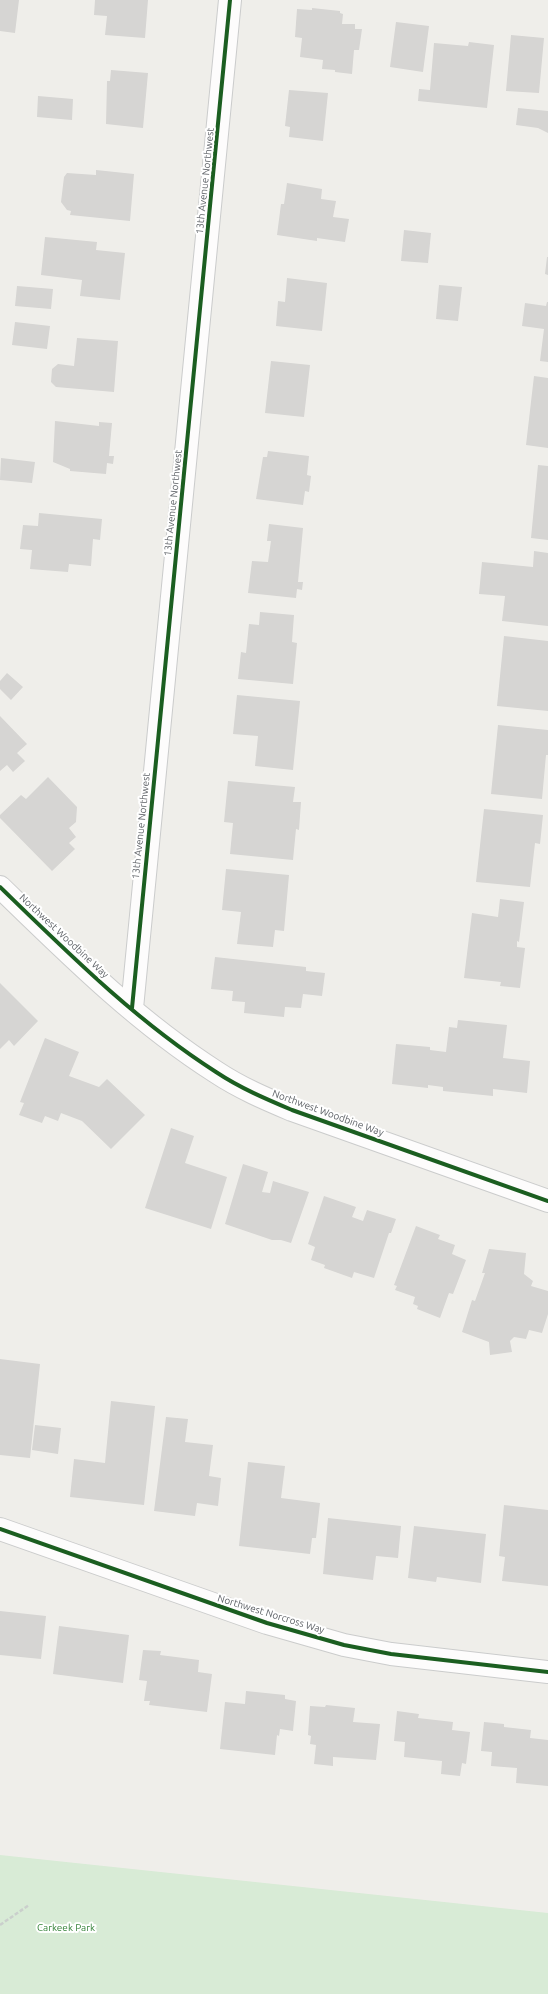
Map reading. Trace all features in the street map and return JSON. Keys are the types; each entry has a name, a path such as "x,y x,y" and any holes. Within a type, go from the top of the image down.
{"street":[{"name":"13th Avenue Northwest","path":"132,1008 230,0"},
{"name":"Northwest Woodbine Way","path":"0,887 71,956 172,1042 217,1073 254,1094 292,1110 548,1201"},
{"name":"Northwest Norcross Way","path":"0,1529 266,1623 344,1645 391,1654 548,1672"}],"path":[{"path":"0,1925 29,1905"}],"green space":[{"name":"Carkeek Park","path":"0,1855 548,1913 548,1994 0,1994"}],"building":[{"path":"0,0 19,0 15,33 0,31"},
{"path":"95,0 148,0 145,38 105,35 107,16 94,15"},
{"path":"312,8 340,11 340,13 343,14 342,24 355,24 355,29 362,29 359,50 354,50 352,74 322,69 323,60 300,57 302,38 295,37 297,9 312,10"},
{"path":"396,22 429,26 423,72 390,67"},
{"path":"511,35 544,38 539,93 506,91"},
{"path":"469,42 494,45 487,108 418,101 419,89 430,90 434,43 468,46"},
{"path":"111,70 148,73 143,128 106,124 107,81 110,81"},
{"path":"289,90 328,93 323,141 289,137 290,127 285,126"},
{"path":"38,96 73,99 72,120 37,117"},
{"path":"518,108 548,111 548,133 538,128 516,125"},
{"path":"96,170 134,174 130,221 70,215 71,211 67,210 61,202 64,177 67,173 96,175"},
{"path":"287,183 322,189 321,199 336,201 333,217 349,219 345,242 317,238 317,241 277,235 281,204 284,204"},
{"path":"404,230 431,233 428,263 401,261"},
{"path":"45,237 97,242 96,250 125,253 120,300 80,296 82,280 41,275"},
{"path":"548,257 548,275 545,274"},
{"path":"287,278 327,283 322,331 276,326 278,301 285,302"},
{"path":"439,285 462,287 458,321 436,319"},
{"path":"17,286 53,289 51,309 15,306"},
{"path":"547,302 548,362 540,361 544,329 522,326 525,303 546,306"},
{"path":"15,322 50,326 47,349 12,345"},
{"path":"77,338 118,341 114,392 56,387 51,382 52,369 58,364 74,366"},
{"path":"271,361 310,365 304,417 265,413"},
{"path":"534,376 548,378 548,448 526,445"},
{"path":"55,421 99,426 99,422 112,423 109,456 114,456 113,464 107,463 106,474 70,471 70,469 53,462"},
{"path":"268,451 309,456 307,475 311,476 309,492 305,491 303,505 256,499 263,457 267,457"},
{"path":"1,458 35,462 32,483 0,480"},
{"path":"538,465 548,466 548,540 531,538"},
{"path":"39,513 102,519 100,540 93,539 91,566 69,564 68,572 30,569 32,550 20,549 23,525 38,526"},
{"path":"269,524 303,528 298,582 303,582 302,590 297,589 296,598 248,593 252,561 268,562 271,541 267,541"},
{"path":"534,551 548,553 548,626 502,621 505,596 479,594 482,562 533,567"},
{"path":"260,612 294,615 292,642 297,643 293,684 238,679 241,652 246,653 249,624 259,625"},
{"path":"504,636 548,641 548,711 497,706"},
{"path":"7,673 23,687 11,700 0,689 0,681"},
{"path":"237,695 300,701 293,770 255,766 258,736 233,734"},
{"path":"0,716 27,744 17,753 25,761 13,772 7,765 0,771"},
{"path":"498,725 548,730 548,755 546,755 542,799 491,794"},
{"path":"48,777 77,807 76,822 69,828 76,837 69,843 75,849 52,871 0,818 0,815 21,795 26,799"},
{"path":"228,781 295,787 293,802 301,802 299,830 296,829 293,860 230,854 233,823 224,822"},
{"path":"484,809 543,815 540,844 535,843 530,887 476,882"},
{"path":"226,869 289,875 284,931 275,930 273,947 237,944 241,912 222,910"},
{"path":"500,899 524,902 519,942 517,941 517,947 525,948 520,988 500,986 501,982 464,978 472,913 498,917"},
{"path":"215,957 306,967 306,971 325,973 322,996 303,994 301,1008 285,1007 284,1017 244,1013 245,1002 232,1001 233,991 211,989"},
{"path":"0,983 38,1021 14,1046 9,1040 0,1049"},
{"path":"458,1020 507,1025 503,1058 530,1061 527,1093 493,1089 493,1096 443,1091 443,1087 428,1085 428,1088 392,1084 396,1044 430,1047 430,1050 446,1052 449,1027 457,1028"},
{"path":"45,1038 79,1052 69,1076 99,1087 107,1079 145,1115 111,1149 82,1121 61,1113 58,1121 45,1116 42,1123 19,1115 24,1103 20,1102"},
{"path":"171,1128 194,1136 185,1163 227,1177 211,1229 145,1208"},
{"path":"243,1164 268,1172 262,1192 270,1193 273,1181 309,1192 291,1243 281,1240 272,1240 225,1224"},
{"path":"324,1196 356,1207 352,1217 363,1221 367,1210 396,1219 391,1233 389,1233 374,1278 354,1272 352,1278 324,1268 325,1265 311,1260 315,1247 308,1244"},
{"path":"416,1226 440,1235 438,1239 455,1245 452,1254 466,1260 453,1294 449,1293 440,1318 417,1309 418,1306 413,1304 415,1297 395,1290 397,1286 394,1285"},
{"path":"489,1249 526,1253 524,1274 533,1281 531,1286 548,1291 548,1314 542,1333 529,1330 526,1339 514,1337 510,1341 512,1352 490,1355 489,1342 462,1332 472,1300 475,1301 485,1273 482,1273"},
{"path":"0,1359 40,1364 30,1458 0,1455"},
{"path":"111,1401 155,1406 144,1505 70,1497 74,1459 105,1463"},
{"path":"166,1417 188,1419 185,1442 213,1445 209,1476 221,1478 218,1506 197,1503 195,1516 154,1511"},
{"path":"35,1425 61,1428 58,1454 32,1450"},
{"path":"248,1462 285,1466 281,1498 320,1503 316,1538 312,1538 310,1554 239,1546"},
{"path":"504,1505 548,1510 548,1586 502,1581 505,1557 499,1556"},
{"path":"328,1518 401,1526 398,1558 376,1556 373,1580 323,1574"},
{"path":"414,1526 486,1534 481,1583 437,1577 436,1582 408,1578"},
{"path":"0,1611 46,1616 41,1659 0,1655"},
{"path":"59,1626 129,1635 123,1683 53,1674"},
{"path":"143,1650 161,1651 160,1655 199,1660 198,1672 212,1674 207,1712 149,1705 150,1701 144,1701 147,1681 139,1680"},
{"path":"246,1691 285,1695 285,1699 296,1701 293,1731 280,1729 279,1736 277,1735 275,1755 220,1749 225,1702 245,1704"},
{"path":"326,1705 355,1708 353,1722 380,1724 376,1760 333,1757 333,1766 314,1764 316,1745 310,1744 311,1736 308,1735 310,1706 325,1707"},
{"path":"397,1711 419,1714 418,1718 453,1722 452,1730 470,1732 466,1764 462,1763 460,1776 441,1774 442,1761 404,1757 405,1742 394,1741"},
{"path":"484,1722 504,1724 504,1727 531,1730 530,1738 548,1740 548,1786 516,1783 517,1768 491,1766 492,1752 481,1751"}],"cycle path":[{"path":"132,1008 230,0"},
{"path":"0,887 77,961 130,1008 187,1052 234,1083 292,1110 548,1201"},
{"path":"0,1529 267,1623 344,1645 391,1654 548,1672"}]}
